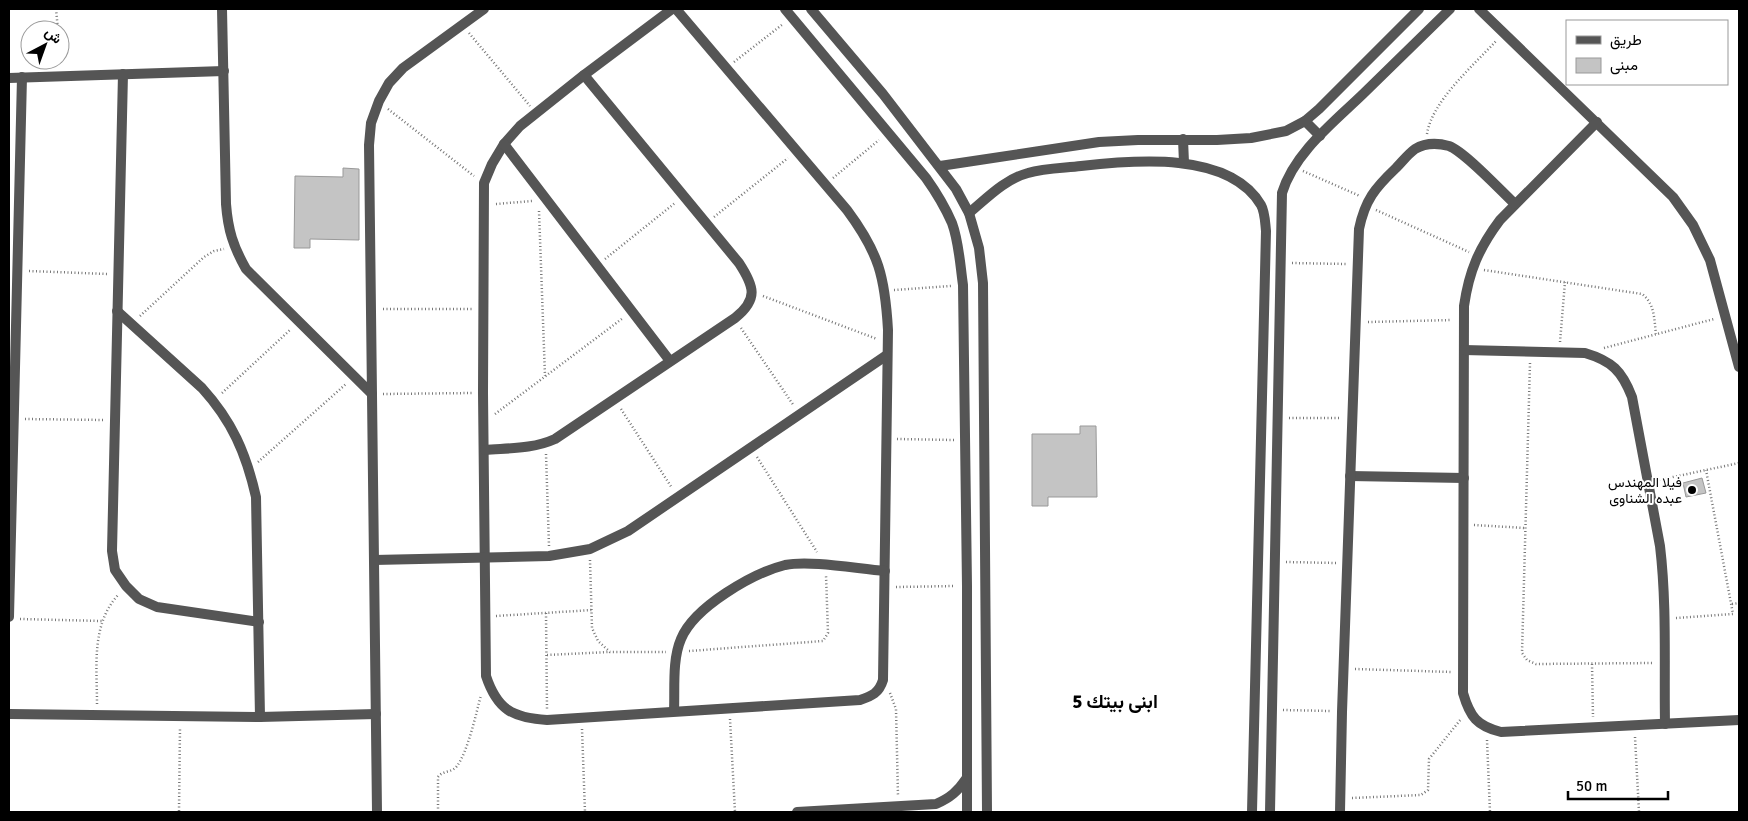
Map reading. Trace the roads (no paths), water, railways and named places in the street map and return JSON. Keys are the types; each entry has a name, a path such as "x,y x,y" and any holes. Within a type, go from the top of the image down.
{"street":[{"path":"222,9 226,204 228,227 234,249 246,269 372,394"},
{"path":"377,812 369,145 371,123 379,101 389,83 403,68 484,9"},
{"path":"674,9 727,68 825,184 865,234 878,261 885,290 888,330 883,680 881,688 875,694 860,700 547,720 527,719 513,713 500,703 491,690 486,676 483,393 484,183 492,164 504,144 536,112 674,9"},
{"path":"810,9 883,94 940,166 956,189 969,214 979,248 983,283 986,812"},
{"path":"940,166 1099,142 1250,138 1286,131 1305,121 1319,109 1420,9"},
{"path":"1270,812 1282,193 1286,179 1293,166 1320,136 1450,9"},
{"path":"1478,9 1673,197 1693,225 1710,260 1739,367"},
{"path":"788,12 926,178 940,198 952,224 957,245 963,285 967,586 967,812"},
{"path":"9,78 224,71"},
{"path":"123,74 112,551 115,570 126,586 139,599 157,607 259,622"},
{"path":"485,450 525,447 546,443 566,432 735,318 750,302 751,283 746,274 584,75"},
{"path":"13,618 14,419 22,77"},
{"path":"1305,121 1320,136"},
{"path":"1597,122 1500,220 1477,256 1467,287 1464,319 1463,693 1468,710 1477,721 1487,728 1502,732 1739,720"},
{"path":"1183,139 1184,163"},
{"path":"504,144 670,361"},
{"path":"1340,812 1343,669 1359,230 1366,203 1376,188 1415,149 1426,144 1438,144 1450,147 1461,153 1515,204"},
{"path":"969,214 1006,183 1029,172 1101,164 1184,163 1216,170 1236,180 1252,193 1262,206 1265,217 1265,260 1252,812"},
{"path":"1265,217 1281,217"},
{"path":"117,311 202,388 213,401 241,445 250,470 256,496 260,716"},
{"path":"1464,350 1585,353 1601,358 1616,368 1626,381 1632,397 1660,546 1665,619 1665,724"},
{"path":"374,560 486,559 549,556 590,549 628,531 679,498 887,355"},
{"path":"1350,476 1464,478"},
{"path":"674,711 677,652 687,627 706,607 741,584 785,565 808,564 885,571"},
{"path":"9,714 260,716 376,714"},
{"path":"1253,773 1271,772"},
{"path":"797,812 898,807 923,809 948,798 958,790 966,779"}],"place":[{"name":"فيلا المهندس عبده الشناوى","path":"1692,490"}],"district":[{"name":"ابنى بيتك 5","path":"1115,702"}]}
